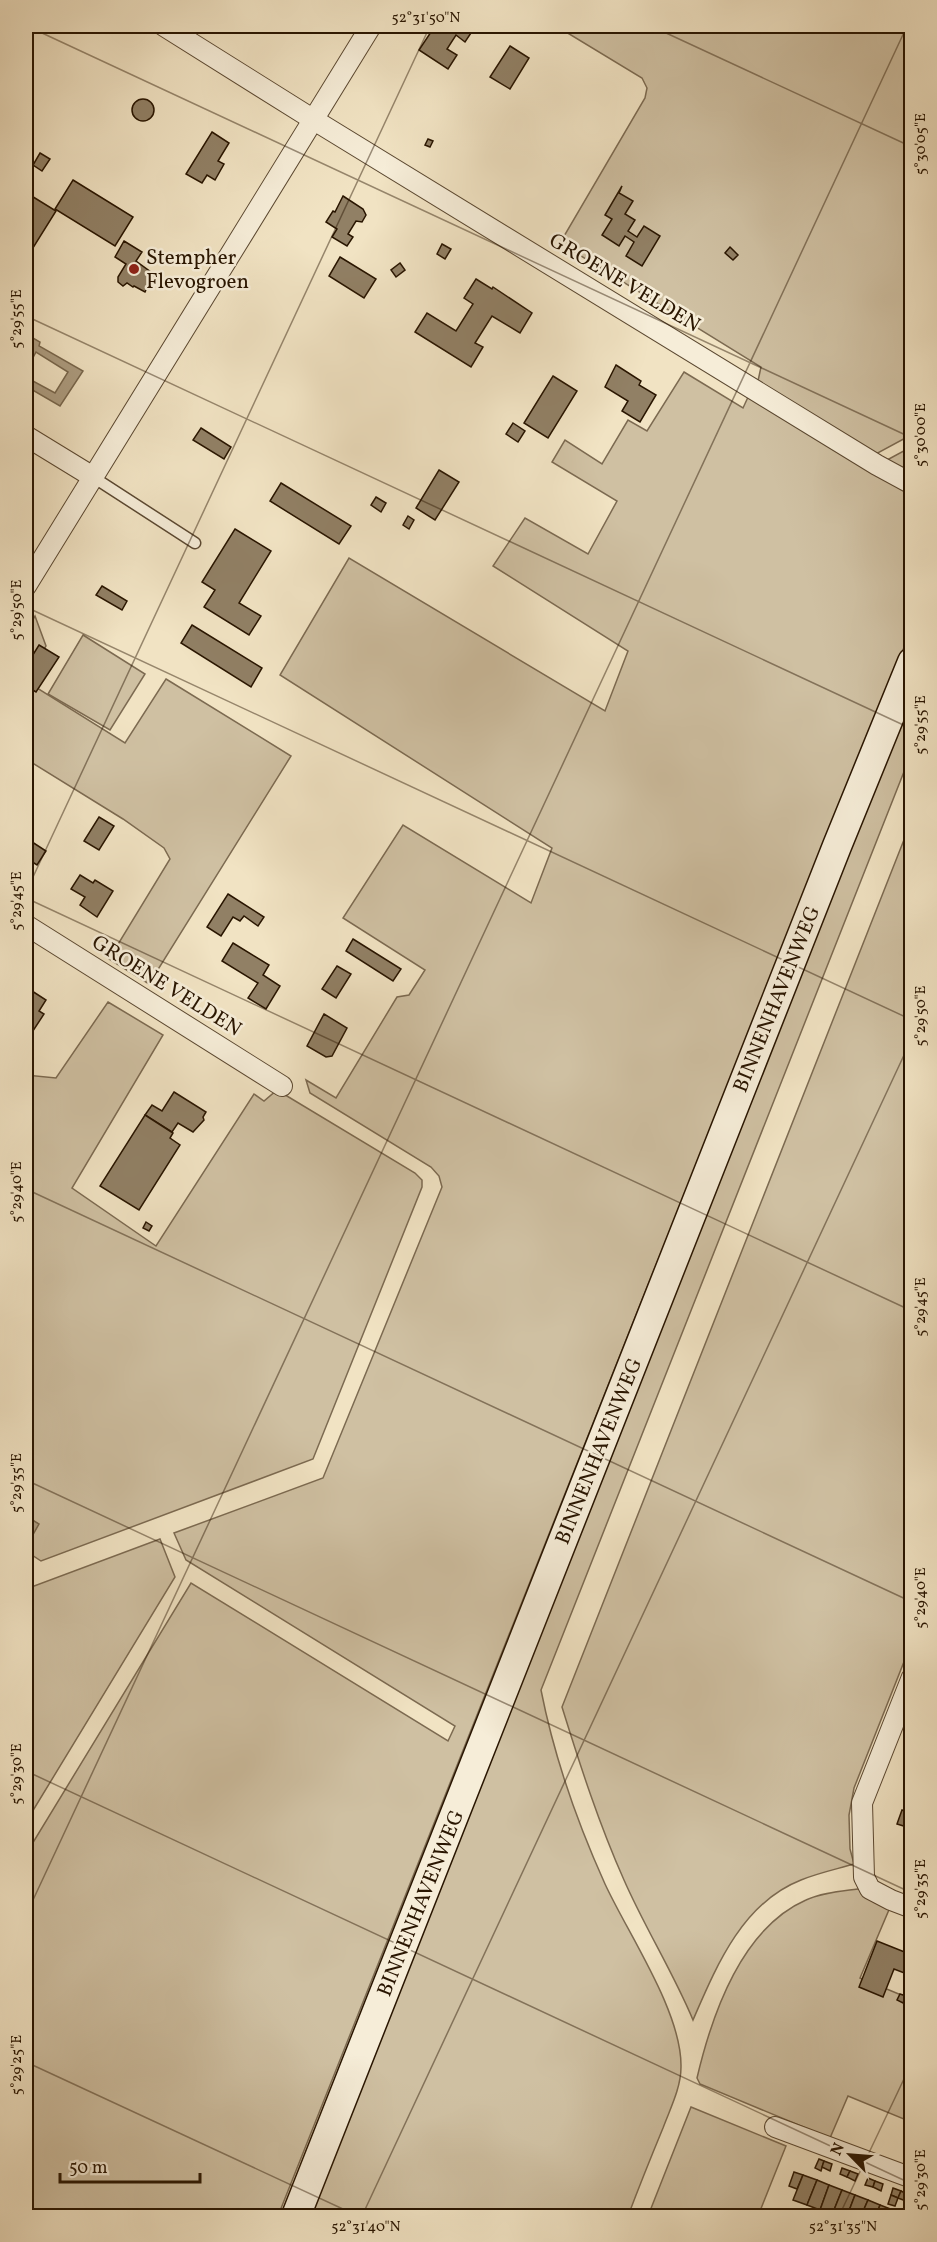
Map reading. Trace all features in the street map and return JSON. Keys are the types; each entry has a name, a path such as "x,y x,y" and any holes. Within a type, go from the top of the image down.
{"street":[{"name":"GROENE VELDEN","path":"164,26 877,465 912,484"},
{"path":"26,586 371,26"},
{"path":"26,436 93,477"},
{"name":"BINNENHAVENWEG","path":"296,2217 912,656"},
{"name":"GROENE VELDEN","path":"26,925 282,1086"},
{"path":"912,1677 862,1803 864,1876 870,1889 912,1908"},
{"path":"775,2127 912,2178"}],"lane":[{"path":"93,477 195,543"}],"shaded area":[{"path":"556,26 911,26 911,435 876,454 758,381 761,367 560,243 645,98 647,88 642,78"},
{"path":"26,334 40,342 39,346 83,371 60,406 29,388 33,381 55,393 68,372 36,352 26,371"},
{"path":"684,372 743,408 749,395 911,493 911,630 278,2216 26,2216 26,1854 191,1583 448,1741 455,1726 186,1560 174,1533 323,1478 442,1187 439,1176 431,1167 310,1093 306,1080 336,1098 397,997 409,995 425,970 343,918 403,825 531,903 552,848 280,675 349,558 605,711 628,651 493,566 525,518 588,554 617,501 552,462 565,440 602,464 628,420 647,431"},
{"path":"911,447 911,472 887,460"},
{"path":"35,616 46,646 26,679 26,631"},
{"path":"83,635 145,674 110,730 48,694"},
{"path":"166,679 291,756 149,984 109,959 170,859 164,848 123,819 26,759 26,681 125,743"},
{"path":"911,685 911,754 541,1690 567,1789 585,1837 605,1884 652,1974 673,2022 679,2045 681,2067 672,2106 628,2216 307,2216"},
{"path":"911,822 911,1644 854,1788 849,1815 850,1849 854,1864 801,1880 780,1890 762,1904 747,1920 722,1958 693,2020 632,1898 606,1838 562,1707"},
{"path":"108,1002 163,1035 72,1188 156,1246 254,1094 264,1101 277,1090 415,1173 422,1180 422,1187 313,1459 41,1561 26,1551 38,1524 26,1516 26,1075 56,1078"},
{"path":"26,1516 39,1524 26,1547"},
{"path":"160,1539 175,1577 26,1822 26,1589"},
{"path":"864,1888 891,1905 860,1978 911,1999 911,2122 848,2096 830,2138 700,2084 697,2078 703,2053 721,2001 747,1952 764,1931 784,1913 806,1900 827,1893"},
{"path":"691,2107 786,2146 758,2216 648,2216"}],"building":[{"path":"428,26 475,27 465,42 456,35 447,49 457,55 448,69 419,50 433,29"},
{"path":"510,46 529,58 510,89 490,77"},
{"path":"143,99 151,102 154,110 151,118 143,121 135,118 132,110 135,102"},
{"path":"212,132 229,143 218,161 224,164 215,180 207,175 202,183 186,174"},
{"path":"428,139 433,141 430,147 425,145"},
{"path":"40,153 50,159 42,171 33,165"},
{"path":"73,180 133,217 115,246 55,209"},
{"path":"622,186 619,193 633,201 625,214 635,220 628,231 637,237 644,226 660,236 642,266 626,256 634,242 625,236 619,246 602,235 612,219 605,215"},
{"path":"30,195 56,211 26,259 26,201"},
{"path":"343,196 363,209 366,215 362,222 356,221 348,234 353,237 347,246 332,237 337,229 326,222 333,211 335,212"},
{"path":"124,241 142,252 136,261 155,275 153,279 155,283 145,292 127,283 123,286 118,282 118,277 126,264 115,257"},
{"path":"442,244 451,249 445,259 437,254"},
{"path":"730,247 738,255 733,260 725,253"},
{"path":"340,257 376,279 364,298 329,276"},
{"path":"400,263 405,270 396,277 391,270"},
{"path":"476,279 492,289 493,287 532,313 520,333 492,316 475,343 483,347 471,367 415,332 427,313 456,331 473,304 464,298"},
{"path":"616,365 641,381 639,385 656,395 640,422 622,411 628,401 605,387"},
{"path":"553,376 577,391 548,438 524,423"},
{"path":"513,423 525,431 518,442 506,434"},
{"path":"201,428 231,447 224,459 193,440"},
{"path":"439,470 459,482 435,520 416,508"},
{"path":"281,483 351,526 339,544 270,501"},
{"path":"376,497 386,503 381,512 371,505"},
{"path":"408,516 414,520 409,529 403,525"},
{"path":"235,529 271,551 239,603 261,616 249,635 204,607 215,590 202,582"},
{"path":"102,586 127,601 122,610 96,595"},
{"path":"192,625 262,668 251,687 181,643"},
{"path":"39,645 59,657 36,692 26,686 26,666"},
{"path":"99,817 114,826 99,850 84,841"},
{"path":"26,838 46,851 37,865 26,858"},
{"path":"80,875 93,883 95,880 113,891 97,917 80,905 85,897 71,889"},
{"path":"228,894 264,917 258,926 244,916 240,921 233,917 221,936 207,927"},
{"path":"353,939 401,969 393,981 346,951"},
{"path":"233,943 269,965 263,975 280,986 266,1009 248,998 258,983 222,961"},
{"path":"337,966 351,974 336,998 322,989"},
{"path":"32,991 46,1000 39,1011 44,1014 31,1034 26,1030 26,1002"},
{"path":"324,1014 347,1028 332,1056 326,1057 307,1046"},
{"path":"174,1092 206,1112 204,1120 193,1132 178,1123 172,1132 145,1115 152,1105 162,1111"},
{"path":"145,1115 173,1133 170,1138 180,1145 139,1210 100,1186"},
{"path":"146,1222 152,1226 149,1231 143,1228"},
{"path":"902,1810 912,1813 907,1827 897,1824"},
{"path":"877,1941 907,1953 909,1948 912,1950 912,1976 894,1969 883,1997 859,1987"},
{"path":"912,1986 912,2008 904,2005"},
{"path":"900,1994 906,1996 903,2003 897,2000"},
{"path":"819,2159 824,2161 821,2171 815,2168"},
{"path":"824,2161 832,2164 830,2171 822,2167"},
{"path":"842,2168 850,2171 847,2177 840,2174"},
{"path":"850,2171 858,2174 855,2181 847,2177"},
{"path":"794,2172 803,2175 797,2189 789,2186"},
{"path":"803,2175 817,2180 807,2205 793,2200"},
{"path":"868,2178 875,2181 873,2187 865,2185"},
{"path":"817,2180 829,2185 820,2210 807,2205"},
{"path":"875,2181 883,2184 881,2191 873,2187"},
{"path":"829,2185 842,2190 832,2215 820,2210"},
{"path":"893,2188 901,2191 898,2198 891,2195"},
{"path":"842,2190 855,2195 847,2216 832,2215"},
{"path":"901,2191 909,2195 906,2201 898,2198"},
{"path":"855,2195 868,2200 861,2216 847,2216"},
{"path":"891,2195 898,2198 895,2206 888,2204"},
{"path":"868,2200 880,2205 876,2216 861,2216"},
{"path":"880,2205 893,2210 891,2216 876,2216"},
{"path":"893,2210 906,2216 891,2216"}],"place":[{"name":"Stempher Flevogroen","path":"134,269"}]}
